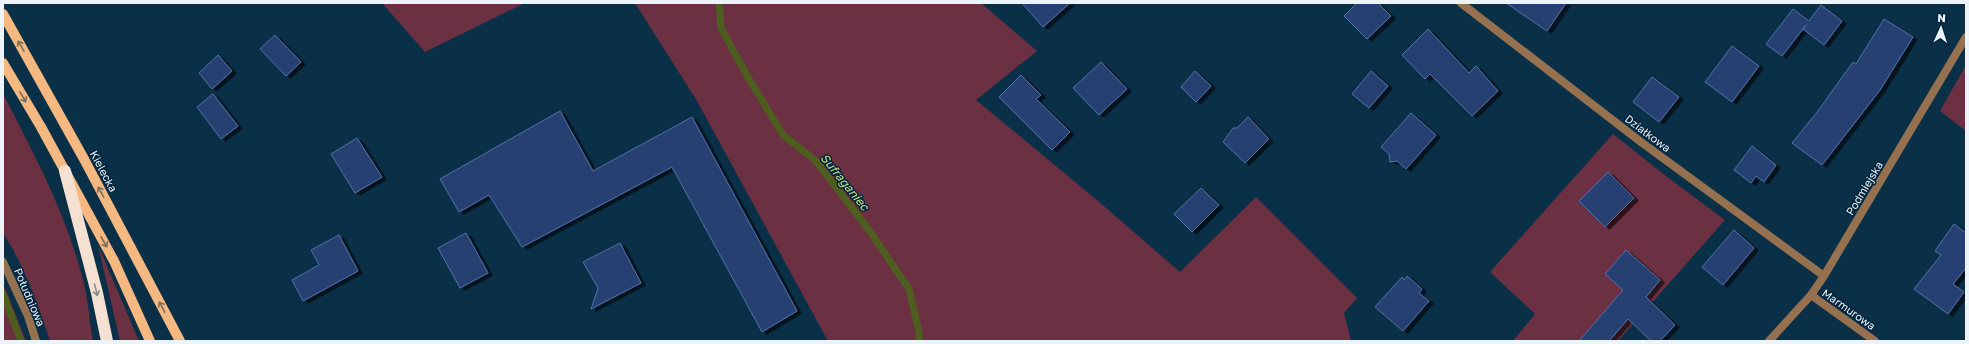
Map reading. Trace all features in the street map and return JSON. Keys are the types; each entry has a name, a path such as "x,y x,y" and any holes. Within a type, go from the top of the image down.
{"highway":[{"path":"65,171 97,293 107,341"}],"main road":[{"name":"Kielecka","path":"3,14 84,160 180,341"},
{"path":"3,63 65,171 114,262 150,341"}],"street":[{"name":"Działkowa","path":"1461,3 1641,142 1824,276"},
{"name":"Podmiejska","path":"1769,341 1811,295 1824,276 1966,37"},
{"name":"Południowa","path":"3,262 28,316 36,341"},
{"name":"Marmurowa","path":"1811,295 1875,341"}],"shaded area":[{"path":"382,3 525,3 425,52"},
{"path":"635,3 981,3 1037,51 976,100 1098,201 1180,272 1256,197 1357,298 1344,313 1351,341 828,341 697,101"},
{"path":"1966,65 1966,131 1940,111"},
{"path":"3,94 40,166 62,216 86,293 93,341 50,341 18,258 3,233"},
{"path":"1613,134 1725,220 1618,341 1513,341 1535,314 1490,272"},
{"path":"98,245 139,341 120,341"},
{"path":"3,286 5,288 26,341 3,341"}],"building":[{"path":"1022,3 1070,3 1043,27"},
{"path":"1357,3 1378,3 1391,16 1367,39 1344,16"},
{"path":"1506,3 1566,3 1547,31"},
{"path":"1821,5 1842,21 1824,45 1803,29 1806,25 1782,56 1766,44 1793,9 1809,21"},
{"path":"1884,19 1913,37 1880,90 1822,165 1792,143 1818,111 1853,62 1856,64"},
{"path":"1428,29 1469,73 1476,66 1498,91 1472,116 1430,74 1425,79 1402,55"},
{"path":"275,35 301,62 286,76 260,49"},
{"path":"1732,46 1759,66 1732,102 1705,82"},
{"path":"218,55 232,71 212,89 199,73"},
{"path":"1101,62 1127,89 1099,115 1073,88"},
{"path":"1195,71 1211,86 1196,102 1181,87"},
{"path":"1371,71 1388,86 1369,108 1352,94"},
{"path":"1021,75 1041,95 1036,99 1070,132 1052,150 999,97"},
{"path":"1652,77 1679,97 1659,122 1633,102"},
{"path":"213,94 238,126 221,139 197,107"},
{"path":"560,111 593,171 692,117 797,311 762,332 672,167 522,247 489,195 459,212 440,179"},
{"path":"1411,113 1436,135 1406,169 1397,161 1390,162 1389,154 1381,147"},
{"path":"1248,117 1269,139 1245,163 1223,142 1233,128 1237,128"},
{"path":"357,138 382,177 355,193 331,154"},
{"path":"1752,146 1776,165 1764,182 1756,176 1751,183 1734,170"},
{"path":"1608,172 1634,198 1605,227 1579,201"},
{"path":"1201,188 1219,205 1192,232 1174,214"},
{"path":"1954,224 1966,233 1966,268 1953,284 1964,292 1948,314 1914,289 1941,255 1935,251"},
{"path":"1734,230 1754,248 1723,285 1702,267"},
{"path":"466,233 488,273 460,288 438,248"},
{"path":"339,235 358,271 303,301 292,280 319,265 311,250"},
{"path":"620,243 641,283 591,309 598,288 583,262"},
{"path":"1626,250 1660,280 1646,297 1675,325 1660,341 1651,341 1628,319 1609,341 1579,341 1623,290 1605,274"},
{"path":"1407,276 1422,289 1419,293 1429,301 1403,331 1375,307 1402,277 1404,280"}],"waterway":[{"name":"Sufraganiec","path":"719,3 721,28 749,79 783,135 815,160 869,230 909,289 919,332 919,341"},
{"path":"3,294 21,341"}]}
